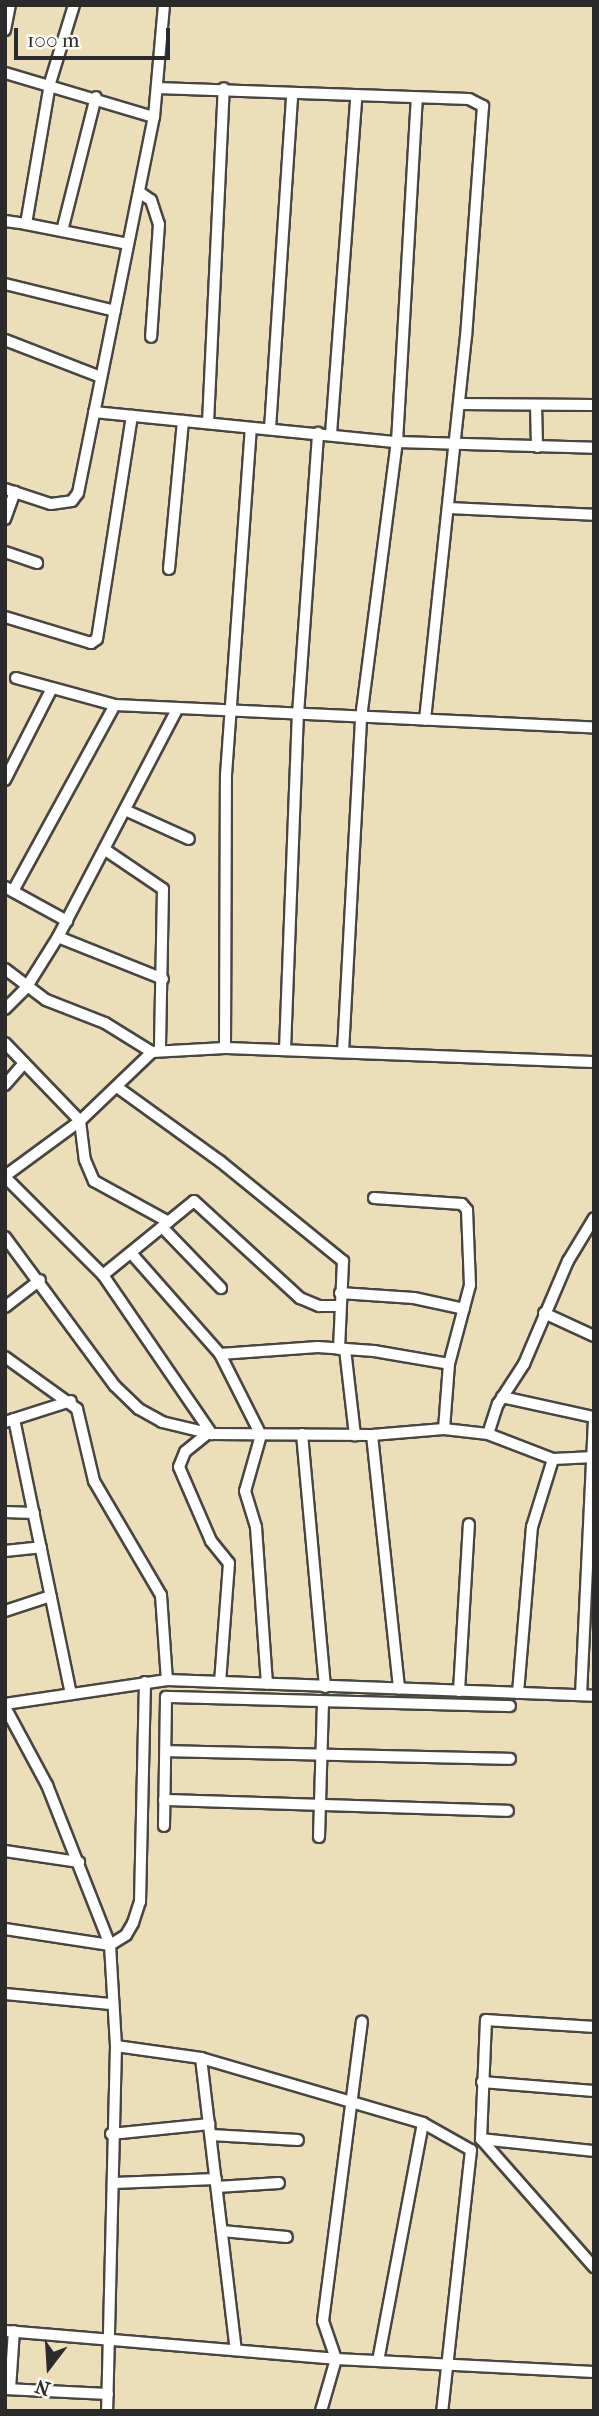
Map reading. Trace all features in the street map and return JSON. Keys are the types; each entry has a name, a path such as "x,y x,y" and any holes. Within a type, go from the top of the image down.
{"street":[{"path":"5,30 10,5"},
{"path":"26,224 50,83 74,5"},
{"path":"5,519 10,490 51,504 72,501 78,493 154,117 164,5"},
{"path":"5,74 50,83 154,117"},
{"path":"157,88 224,88 356,98 468,99 483,106 459,404 425,720"},
{"path":"208,423 224,88"},
{"path":"270,429 292,94"},
{"path":"62,231 96,97"},
{"path":"331,435 356,98"},
{"path":"343,1052 361,718 397,442 417,98"},
{"path":"139,192 151,200 159,224 151,337"},
{"path":"5,221 128,244"},
{"path":"5,284 115,311"},
{"path":"5,340 102,377"},
{"path":"459,404 594,405"},
{"path":"536,405 537,447"},
{"path":"94,412 397,442 594,448"},
{"path":"5,617 91,643 97,639 132,416"},
{"path":"169,569 183,421"},
{"path":"225,1048 226,775 251,428"},
{"path":"285,1050 298,714 318,433"},
{"path":"448,508 594,515"},
{"path":"5,552 37,563"},
{"path":"16,678 115,705 594,728"},
{"path":"5,779 52,688"},
{"path":"67,921 9,889 115,705"},
{"path":"5,1009 26,988 58,937 177,709"},
{"path":"125,810 189,839"},
{"path":"104,849 163,889 163,979 156,1050 80,1121 5,1177 103,1275 210,1434"},
{"path":"58,937 163,979"},
{"path":"5,969 26,988 156,1050 225,1048 594,1062"},
{"path":"5,1043 80,1121 85,1160 94,1181 165,1225 221,1288"},
{"path":"5,1085 24,1063"},
{"path":"117,1087 335,1253 345,1265 340,1293 342,1349 355,1435"},
{"path":"374,1198 466,1206 470,1285 449,1364 444,1429"},
{"path":"103,1275 194,1201 300,1298 319,1306 340,1306"},
{"path":"488,1434 502,1397 524,1364 544,1313 594,1218"},
{"path":"5,1237 40,1280 76,1338 139,1409 187,1431 210,1434 372,1435 444,1429 488,1434 554,1459 592,1458"},
{"path":"131,1253 220,1354 261,1434 245,1491 256,1527 267,1684"},
{"path":"5,1307 40,1280"},
{"path":"340,1293 414,1298 464,1309"},
{"path":"544,1313 594,1336"},
{"path":"220,1354 281,1347 342,1349 449,1364"},
{"path":"5,1357 71,1401 80,1418 94,1481 161,1595 167,1680"},
{"path":"502,1397 594,1420 581,1695"},
{"path":"71,1401 10,1421 34,1513 71,1694"},
{"path":"210,1434 185,1452 179,1467 211,1541 229,1563 220,1682"},
{"path":"302,1434 325,1687"},
{"path":"372,1435 399,1689"},
{"path":"518,1693 532,1527 554,1459"},
{"path":"5,1512 34,1513"},
{"path":"459,1691 469,1524"},
{"path":"5,1551 41,1547"},
{"path":"5,1611 51,1596"},
{"path":"107,2411 114,2183 111,2134 116,2046 111,2004 110,1945 47,1785 5,1706 167,1680 594,1696"},
{"path":"5,1929 110,1945 125,1935 140,1902 145,1682"},
{"path":"164,1826 166,1697 510,1706"},
{"path":"319,1837 323,1702"},
{"path":"166,1751 510,1759"},
{"path":"164,1800 508,1811"},
{"path":"5,1851 79,1862"},
{"path":"5,1994 111,2004"},
{"path":"594,2027 488,2019 482,2082 481,2139 594,2267"},
{"path":"321,2411 336,2359 323,2321 349,2099 362,2022"},
{"path":"116,2046 201,2059 349,2099 423,2123 471,2150 443,2364 442,2411"},
{"path":"201,2059 236,2350"},
{"path":"482,2082 594,2091"},
{"path":"378,2361 423,2123"},
{"path":"111,2134 210,2129 298,2140"},
{"path":"481,2139 594,2151"},
{"path":"114,2183 279,2183"},
{"path":"222,2231 287,2237"},
{"path":"108,2394 8,2389 9,2331 110,2337 336,2359 594,2372"}]}
